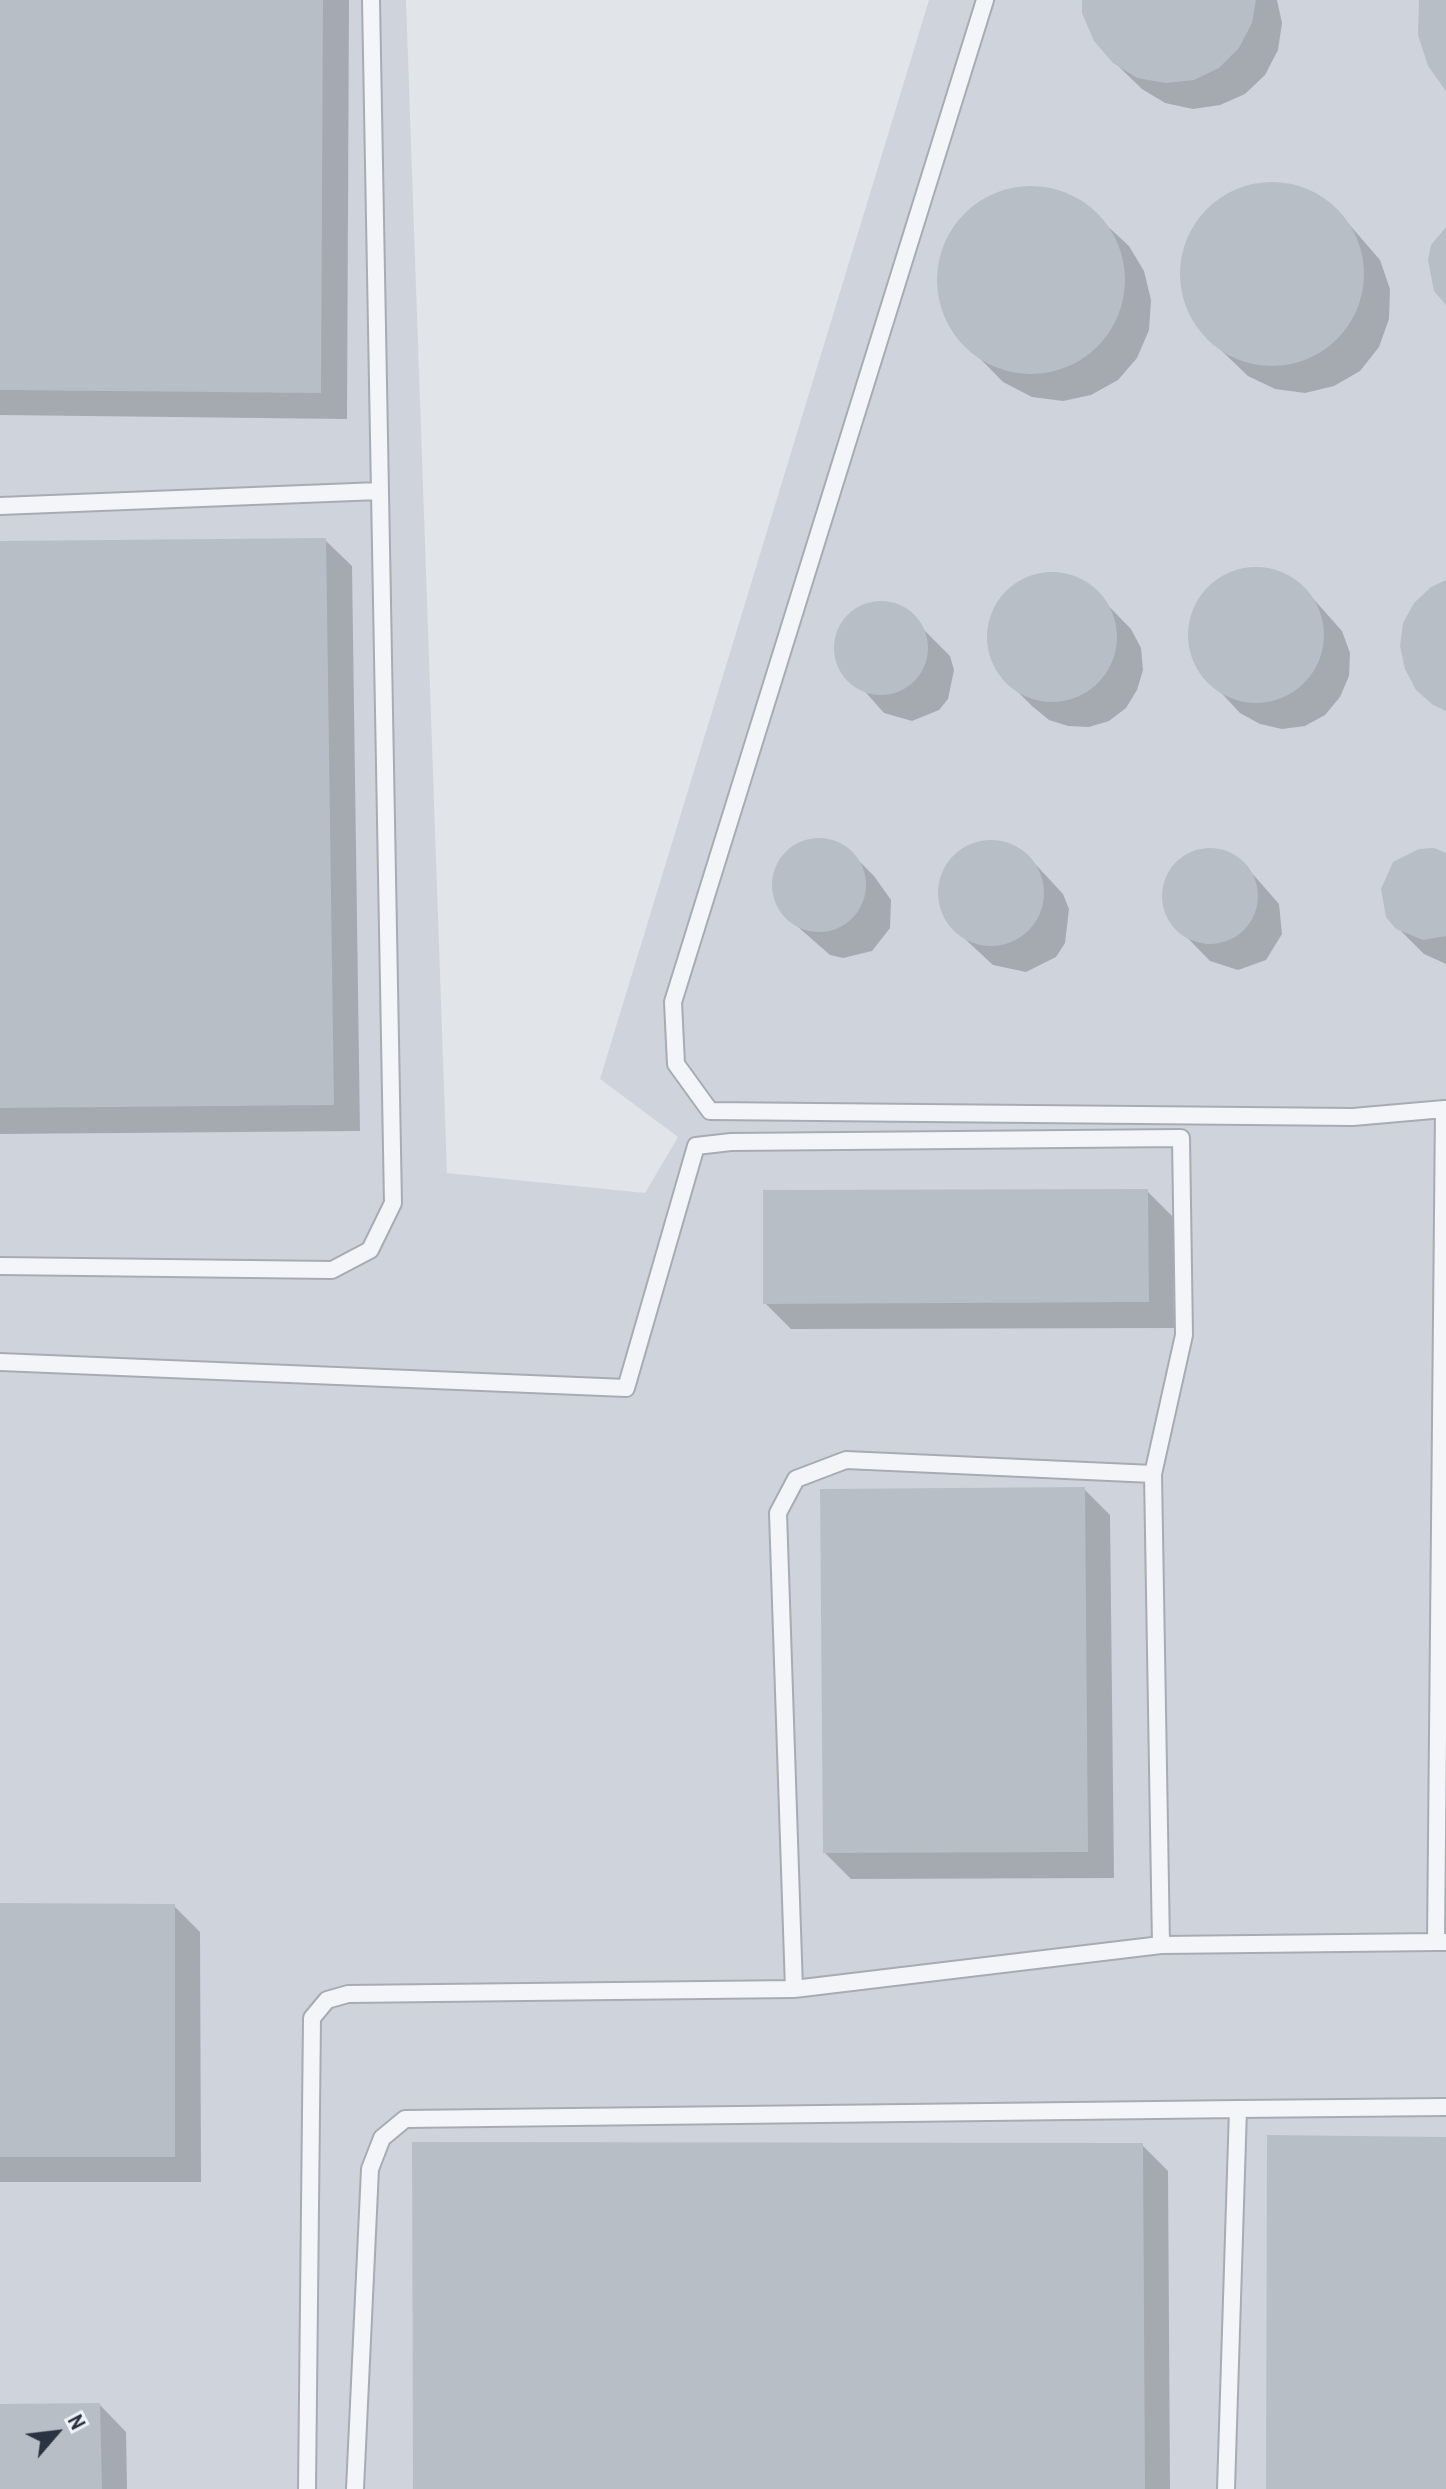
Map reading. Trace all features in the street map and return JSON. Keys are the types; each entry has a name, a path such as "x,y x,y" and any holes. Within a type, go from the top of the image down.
{"lane":[{"path":"0,1266 332,1270 370,1250 393,1203 371,0"},
{"path":"307,2489 312,2018 327,2000 348,1994 794,1989 1161,1945 1441,1942 1445,1109 1353,1117 710,1111 676,1064 673,1002 985,0"},
{"path":"0,506 379,491"},
{"path":"0,1362 626,1388 696,1146 731,1142 1181,1138 1184,1335 1153,1474 1161,1945"},
{"path":"794,1989 778,1513 796,1479 846,1460 1153,1474"},
{"path":"355,2489 370,2169 382,2138 405,2119 1446,2107"},
{"path":"1226,2489 1238,2109"}],"shaded area":[{"path":"0,0 406,0 447,1173 645,1193 678,1137 600,1079 929,0 1446,0 1446,2489 0,2489"}],"building":[{"path":"0,0 323,0 321,393 0,390"},
{"path":"1082,0 1256,0 1252,23 1239,48 1219,68 1194,80 1166,83 1137,78 1113,63 1094,41 1082,13"},
{"path":"1419,0 1446,0 1446,91 1428,66 1418,35"},
{"path":"1272,182 1307,189 1337,209 1357,239 1364,274 1357,309 1337,339 1307,359 1272,366 1237,359 1207,339 1187,309 1180,274 1187,239 1207,209 1237,189"},
{"path":"1031,186 1049,187 1067,193 1098,213 1118,244 1124,262 1124,298 1118,316 1098,347 1067,367 1049,373 1031,374 1013,373 995,367 964,347 944,316 938,298 937,280 938,262 944,244 964,213 995,193 1013,187"},
{"path":"1446,227 1446,305 1434,291 1428,260 1431,245"},
{"path":"326,538 334,1105 0,1108 0,541"},
{"path":"1256,567 1282,572 1304,587 1319,609 1324,635 1319,661 1304,683 1282,698 1256,703 1230,698 1208,683 1193,661 1188,635 1193,609 1208,587 1230,572"},
{"path":"1052,572 1077,577 1098,591 1112,612 1117,637 1112,662 1098,683 1077,697 1052,702 1027,697 1006,683 992,662 987,637 992,612 1006,591 1027,577"},
{"path":"1446,580 1446,711 1433,705 1416,690 1405,669 1400,646 1403,623 1414,603 1431,587"},
{"path":"881,601 899,605 914,615 924,630 928,648 924,666 914,681 899,691 881,695 863,691 848,681 838,666 834,648 838,630 848,615 863,605"},
{"path":"819,838 837,841 852,852 863,867 866,885 863,903 852,918 837,929 819,932 801,929 786,918 775,903 772,885 775,867 786,852 801,841"},
{"path":"991,840 1011,844 1029,855 1040,873 1044,893 1040,913 1029,931 1011,942 991,946 971,942 953,931 942,913 938,893 942,873 953,855 971,844"},
{"path":"1210,848 1228,852 1244,862 1254,878 1258,896 1254,914 1244,930 1228,940 1210,944 1192,940 1176,930 1166,914 1162,896 1166,878 1176,862 1192,852"},
{"path":"1434,848 1446,853 1446,936 1423,940 1396,929 1386,917 1381,889 1393,862 1419,849"},
{"path":"1148,1189 1149,1302 763,1304 763,1190"},
{"path":"1085,1487 1088,1852 823,1853 820,1489"},
{"path":"0,1903 175,1904 175,2157 0,2157"},
{"path":"1267,2135 1446,2137 1446,2489 1266,2489"},
{"path":"412,2142 1143,2143 1145,2489 413,2489"},
{"path":"100,2403 102,2489 0,2489 0,2404"}]}
